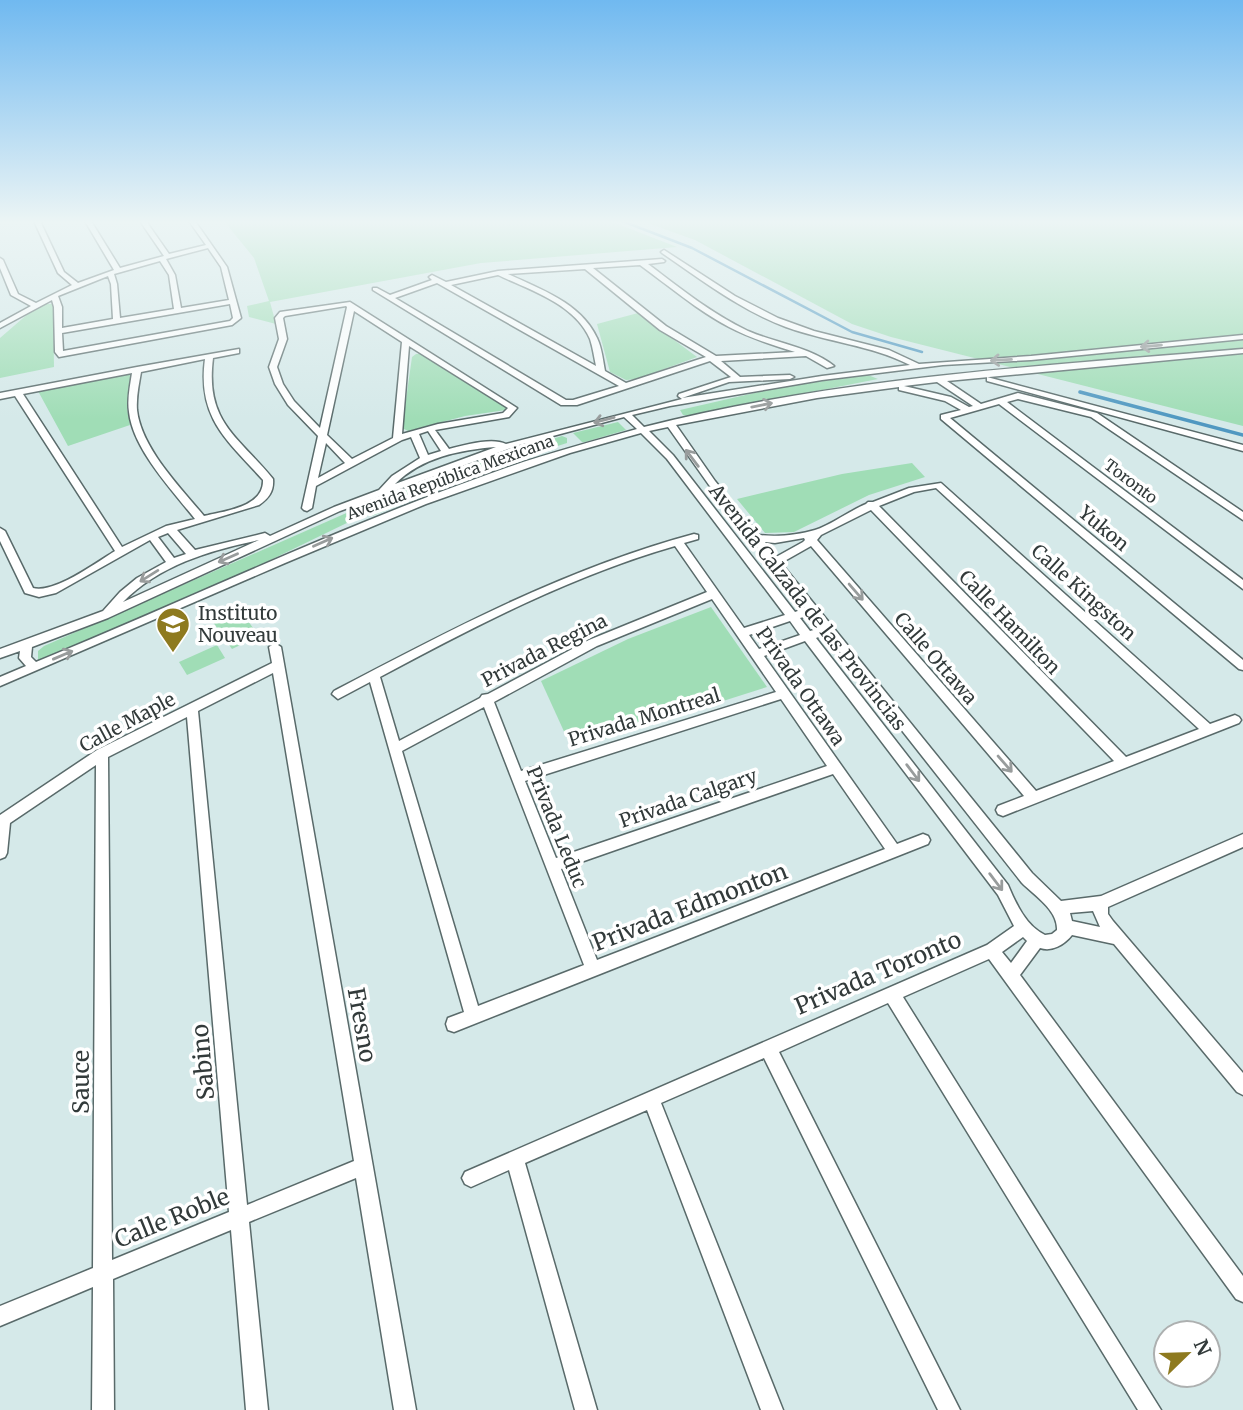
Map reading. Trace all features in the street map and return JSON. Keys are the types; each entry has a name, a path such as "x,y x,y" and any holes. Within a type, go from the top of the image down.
{"street":[{"path":"11,287 15,295 34,305"},
{"path":"2,327 34,305 72,287"},
{"path":"114,287 117,322"},
{"path":"174,287 178,310"},
{"path":"54,296 58,307 59,352 62,355 236,321 230,287"},
{"path":"390,297 419,287"},
{"path":"451,287 627,387"},
{"path":"527,287 557,301 583,321 593,340 601,371"},
{"path":"612,287 663,328 737,378"},
{"path":"675,287 725,322 747,333 808,354 830,366"},
{"path":"715,287 776,321 893,354 918,366 978,406"},
{"path":"375,289 564,403 574,403 627,387 707,358 808,354"},
{"path":"60,331 234,301"},
{"path":"312,485 352,465 397,439 430,428 506,415 513,408 351,306 342,303 283,314 279,318 283,339 273,367 279,384 291,402 352,465"},
{"path":"307,508 351,306"},
{"name":"Avenida República Mexicana","path":"0,654 104,615 337,509 516,443 626,414 670,403 822,378 918,366 1243,338"},
{"path":"397,439 406,340"},
{"path":"1187,343 1202,355"},
{"path":"0,396 236,351"},
{"path":"1031,358 1043,370 1243,351"},
{"path":"0,531 29,590 33,593 55,589 152,535 200,518 257,504 269,486 268,479 219,424 207,402 204,380 209,356"},
{"path":"707,358 719,382"},
{"path":"137,369 132,403 134,419 162,469 200,518"},
{"name":"Avenida República Mexicana","path":"0,682 356,527 504,471 571,450 686,421 786,400 883,385 1043,370"},
{"path":"870,373 881,378 883,385 941,397 966,409 1022,397 1103,419 1243,517"},
{"path":"979,376 1243,448"},
{"name":"Avenida República Mexicana","path":"670,403 688,393 737,378 822,378"},
{"path":"17,392 120,551"},
{"name":"Toronto","path":"1000,401 1243,585"},
{"path":"670,403 672,414 686,421"},
{"name":"Yukon","path":"966,409 944,417 1243,666"},
{"name":"Avenida Calzada de las Provincias","path":"626,414 670,457 793,616 1003,890 1022,929"},
{"name":"Avenida Calzada de las Provincias","path":"671,425 694,460 1027,878 1058,908"},
{"path":"430,428 446,451"},
{"path":"558,432 569,439 571,450"},
{"path":"414,433 424,457"},
{"name":"Avenida República Mexicana","path":"381,494 403,471 424,457 446,451 516,443"},
{"name":"Calle Kingston","path":"872,505 933,484 942,487 1208,730"},
{"path":"775,562 811,536 872,505"},
{"name":"Calle Hamilton","path":"872,505 1124,763"},
{"path":"337,509 350,509 357,513 360,518 356,527"},
{"path":"170,528 191,554"},
{"name":"Avenida República Mexicana","path":"104,615 133,586 171,562 191,554 282,534"},
{"path":"152,535 171,562"},
{"path":"756,538 775,540 811,536"},
{"name":"Calle Ottawa","path":"811,536 1034,798"},
{"path":"338,694 446,637 543,592 629,557 694,537"},
{"name":"Privada Ottawa","path":"677,541 895,852"},
{"name":"Privada Regina","path":"395,749 593,643 714,594"},
{"path":"741,633 813,610"},
{"path":"756,654 829,629"},
{"path":"26,645 25,658 34,668"},
{"name":"Fresno","path":"275,647 405,1410"},
{"name":"Calle Maple","path":"1,821 102,754 278,665"},
{"path":"374,675 473,1016"},
{"name":"Privada Montreal","path":"517,778 784,694"},
{"name":"Privada Leduc","path":"486,698 593,970"},
{"name":"Sabino","path":"192,709 257,1410"},
{"path":"1003,810 1235,720"},
{"name":"Sauce","path":"102,754 103,1410"},
{"name":"Privada Calgary","path":"552,865 836,768"},
{"path":"0,853 1,821"},
{"name":"Privada Edmonton","path":"454,1024 923,840"},
{"path":"992,950 1022,929 1036,940 1057,939 1065,933 1066,927 1058,908 1101,909 1243,840"},
{"path":"1101,909 1118,938 1243,1086"},
{"path":"1066,927 1118,938"},
{"path":"1011,975 1036,940"},
{"name":"Privada Toronto","path":"471,1178 992,950 1243,1292"},
{"path":"891,993 1150,1410"},
{"path":"768,1048 948,1410"},
{"path":"651,1099 772,1410"},
{"path":"515,1158 586,1410"},
{"name":"Calle Roble","path":"0,1316 363,1166"}],"green space":[{"path":"264,287 352,287 270,302 276,324 249,317 247,306 269,301"},
{"path":"782,287 1243,287 1243,426 891,337 852,324"},
{"path":"53,304 54,367 0,378 0,338 37,306"},
{"path":"638,313 697,357 637,379 626,380 610,372 597,324"},
{"path":"422,354 508,407 506,410 465,416 408,431 402,428 412,357"},
{"path":"132,374 127,409 130,425 68,446 38,391"},
{"path":"868,375 878,379 689,416 683,415 680,410 780,387"},
{"path":"618,422 626,430 585,442 573,433"},
{"path":"562,436 567,438 567,443 495,466 372,516 368,515 368,509 362,506 491,458"},
{"path":"912,463 925,477 869,495 794,532 765,533 737,499 842,474"},
{"path":"351,511 355,515 353,520 229,580 38,661 38,651 44,646"},
{"path":"711,607 767,687 572,749 541,681 628,639"},
{"path":"240,610 259,636 232,649 213,622"},
{"path":"217,645 225,658 187,675 179,662"}],"waterway":[{"path":"766,287 852,332 922,352"},
{"path":"1080,392 1243,435"}],"place":[{"name":"Instituto Nouveau","path":"173,654"}]}
